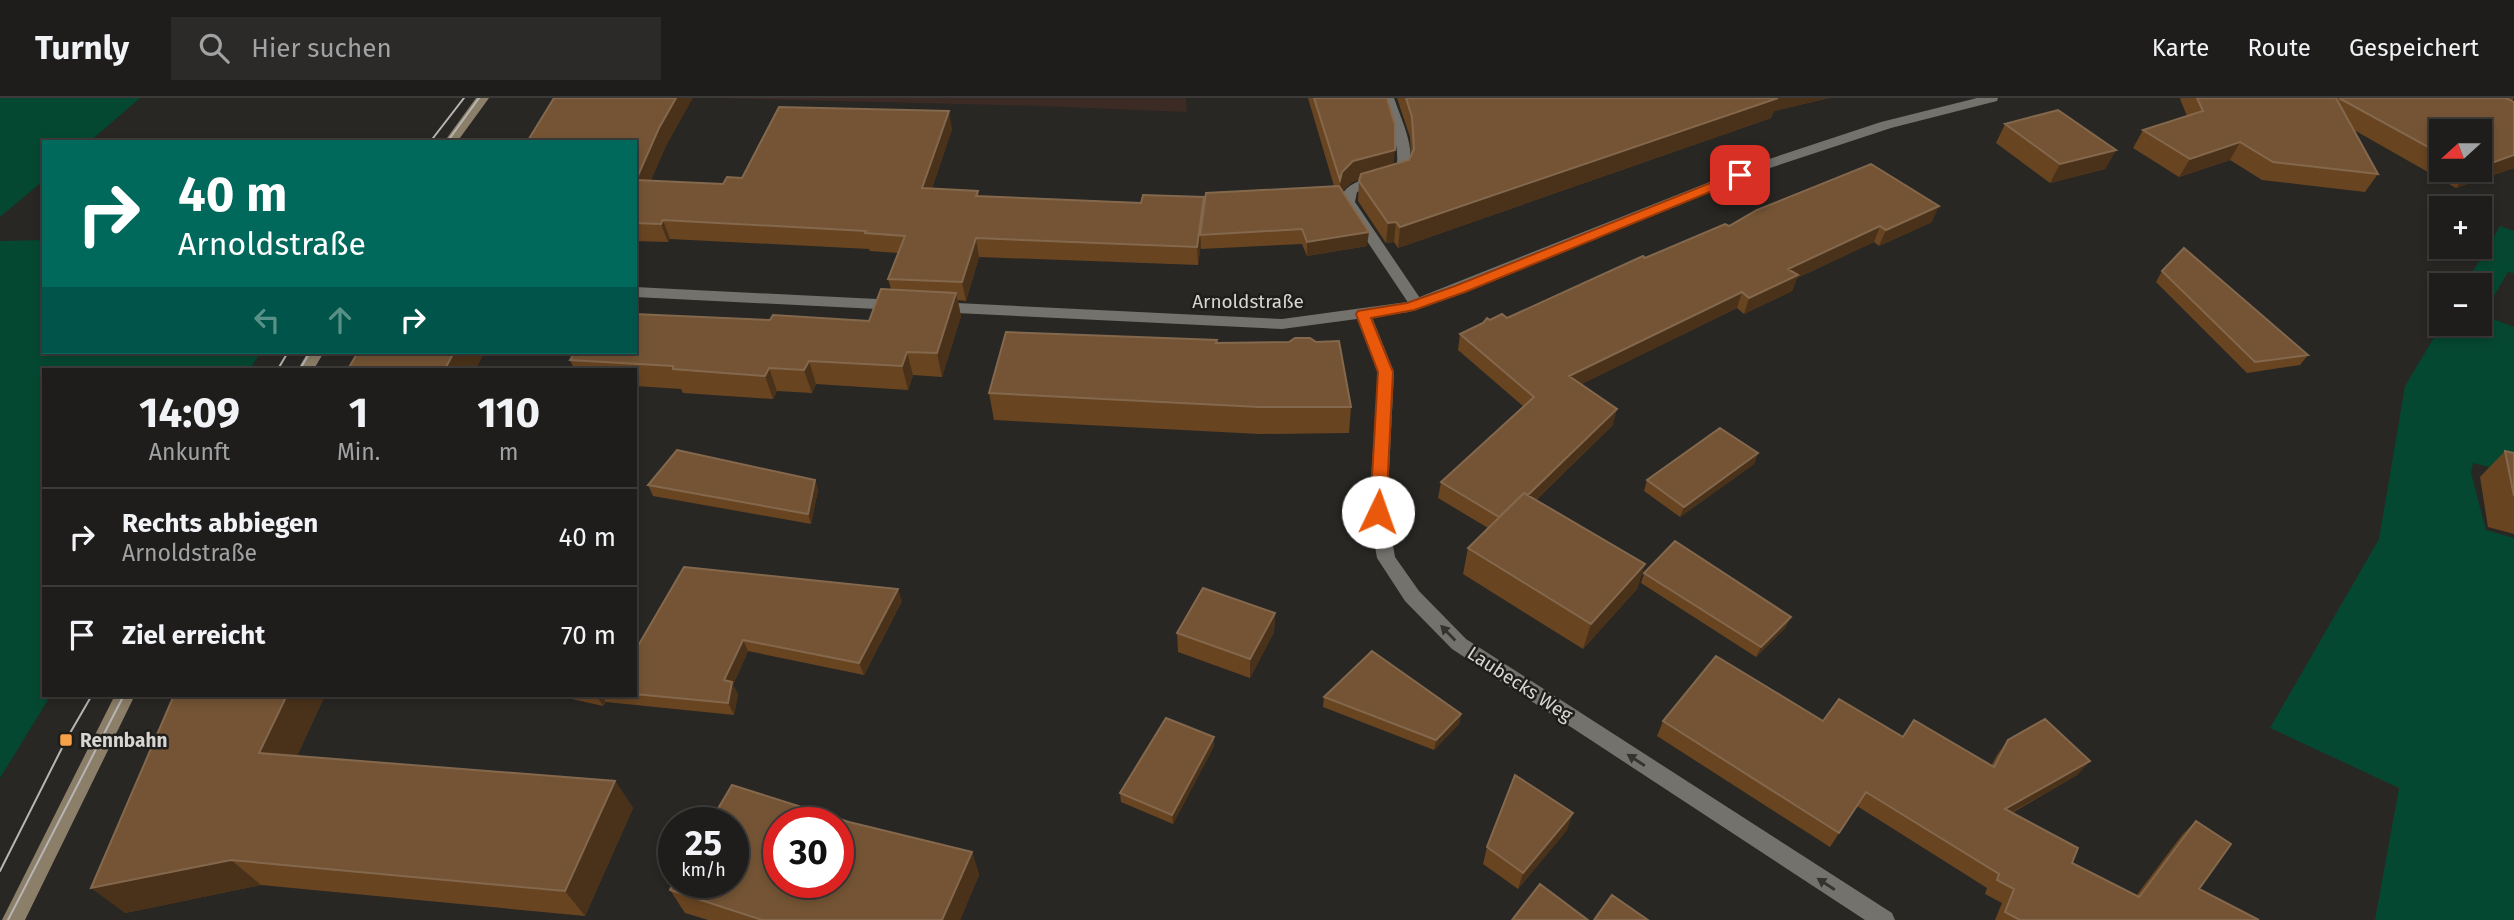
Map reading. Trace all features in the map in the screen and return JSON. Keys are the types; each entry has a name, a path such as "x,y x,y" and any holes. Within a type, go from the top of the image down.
{"main road":[{"path":"452,140 483,98"},
{"path":"13,920 123,697"}],"street":[{"path":"1388,98 1405,159 1405,169 1401,175 1352,189 1348,194 1348,202 1416,304"},
{"name":"Arnoldstraße","path":"637,292 1282,324 1363,314 1416,304 1460,289 1765,165 1886,125 1992,98"},
{"name":"Laubecks Weg","path":"1363,314 1386,372 1378,512 1386,558 1412,596 1459,644 1884,920"}],"shaded area":[{"path":"715,98 1186,98 1187,112 1037,106"}],"green space":[{"path":"0,98 140,98 91,140 42,140 42,182 0,217"},
{"path":"2500,226 2514,231 2514,273 2508,272 2492,300 2492,273 2472,273 2480,259 2492,259 2492,239"},
{"path":"42,240 42,354 260,354 251,368 42,368 42,697 50,697 0,778 0,241"},
{"path":"2492,318 2514,327 2514,473 2473,463 2471,473 2486,530 2514,538 2514,920 2375,920 2399,788 2270,728 2379,539 2405,386 2435,336 2492,336"}],"building":[{"path":"554,98 676,98 637,178 637,140 528,140"},
{"path":"1314,98 1387,98 1395,125 1395,150 1353,161 1342,172 1340,180"},
{"path":"1406,98 1778,98 1400,227 1396,222 1388,223 1359,181 1361,174 1409,160 1414,149 1412,117"},
{"path":"2197,98 2336,98 2378,174 2273,162 2240,142 2190,159 2143,130 2203,111"},
{"path":"2339,98 2506,98 2514,102 2514,155 2492,163 2492,119 2429,119 2429,147"},
{"path":"779,107 949,111 922,188 978,191 976,196 1141,203 1143,195 1204,197 1197,247 976,238 962,282 888,279 905,236 865,233 866,231 663,220 661,224 637,223 637,180 723,184 727,177 742,178"},
{"path":"2058,110 2116,150 2060,164 2005,124"},
{"path":"1871,164 1939,206 1886,230 1880,226 1788,269 1798,275 1749,298 1742,292 1569,376 1617,409 1528,495 1524,493 1499,517 1441,482 1534,397 1460,334 1483,323 1487,318 1490,320 1502,314 1507,318 1643,256 1645,258 1725,224 1729,226 1757,210"},
{"path":"1339,186 1369,232 1307,242 1302,229 1200,235 1206,193"},
{"path":"2184,248 2308,355 2255,362 2162,271"},
{"path":"881,289 956,293 937,353 907,352 902,366 809,361 804,370 769,368 765,376 673,369 673,366 570,360 574,354 637,354 637,314 770,320 773,315 869,321"},
{"path":"1006,332 1217,340 1216,343 1289,342 1295,338 1310,338 1316,342 1339,341 1351,407 1259,407 989,393"},
{"path":"357,354 453,354 446,368 349,368"},
{"path":"1720,428 1758,453 1684,507 1647,480"},
{"path":"677,450 815,480 808,514 648,485"},
{"path":"2505,451 2514,453 2514,496"},
{"path":"1524,493 1645,564 1591,624 1468,548"},
{"path":"1675,541 1791,617 1761,647 1644,573"},
{"path":"684,567 898,589 859,663 743,640 724,680 732,682 728,703 637,694 637,648"},
{"path":"1203,588 1275,613 1250,659 1177,633"},
{"path":"1372,651 1461,714 1436,740 1324,697"},
{"path":"1716,656 1823,721 1839,699 1903,737 1914,720 1994,767 2008,740 2045,719 2090,761 2005,809 2078,848 2072,863 2139,897 2196,821 2231,844 2199,889 2259,920 2020,920 2005,912 2014,889 1997,880 1999,874 1866,792 1839,833 1663,721"},
{"path":"173,697 286,697 259,753 615,781 565,891 231,860 91,888"},
{"path":"1166,718 1214,737 1172,815 1120,793"},
{"path":"1515,775 1573,813 1523,873 1487,847"},
{"path":"732,785 802,807 763,807 763,898 854,898 854,823 972,852 942,920 762,920 695,898 749,898 749,807 719,807"},
{"path":"1540,884 1588,920 1512,920"},
{"path":"1612,895 1648,920 1594,920"}],"tram line":[{"path":"432,140 464,98"},
{"path":"448,140 479,98"},
{"path":"279,368 287,354"},
{"path":"301,368 309,354"},
{"path":"0,871 66,740 91,697"},
{"path":"8,920 123,697"}],"place":[{"name":"Rennbahn","path":"66,740"}],"route":[{"path":"1378,512 1386,372 1363,314 1409,307 1460,289 1740,175"}]}
